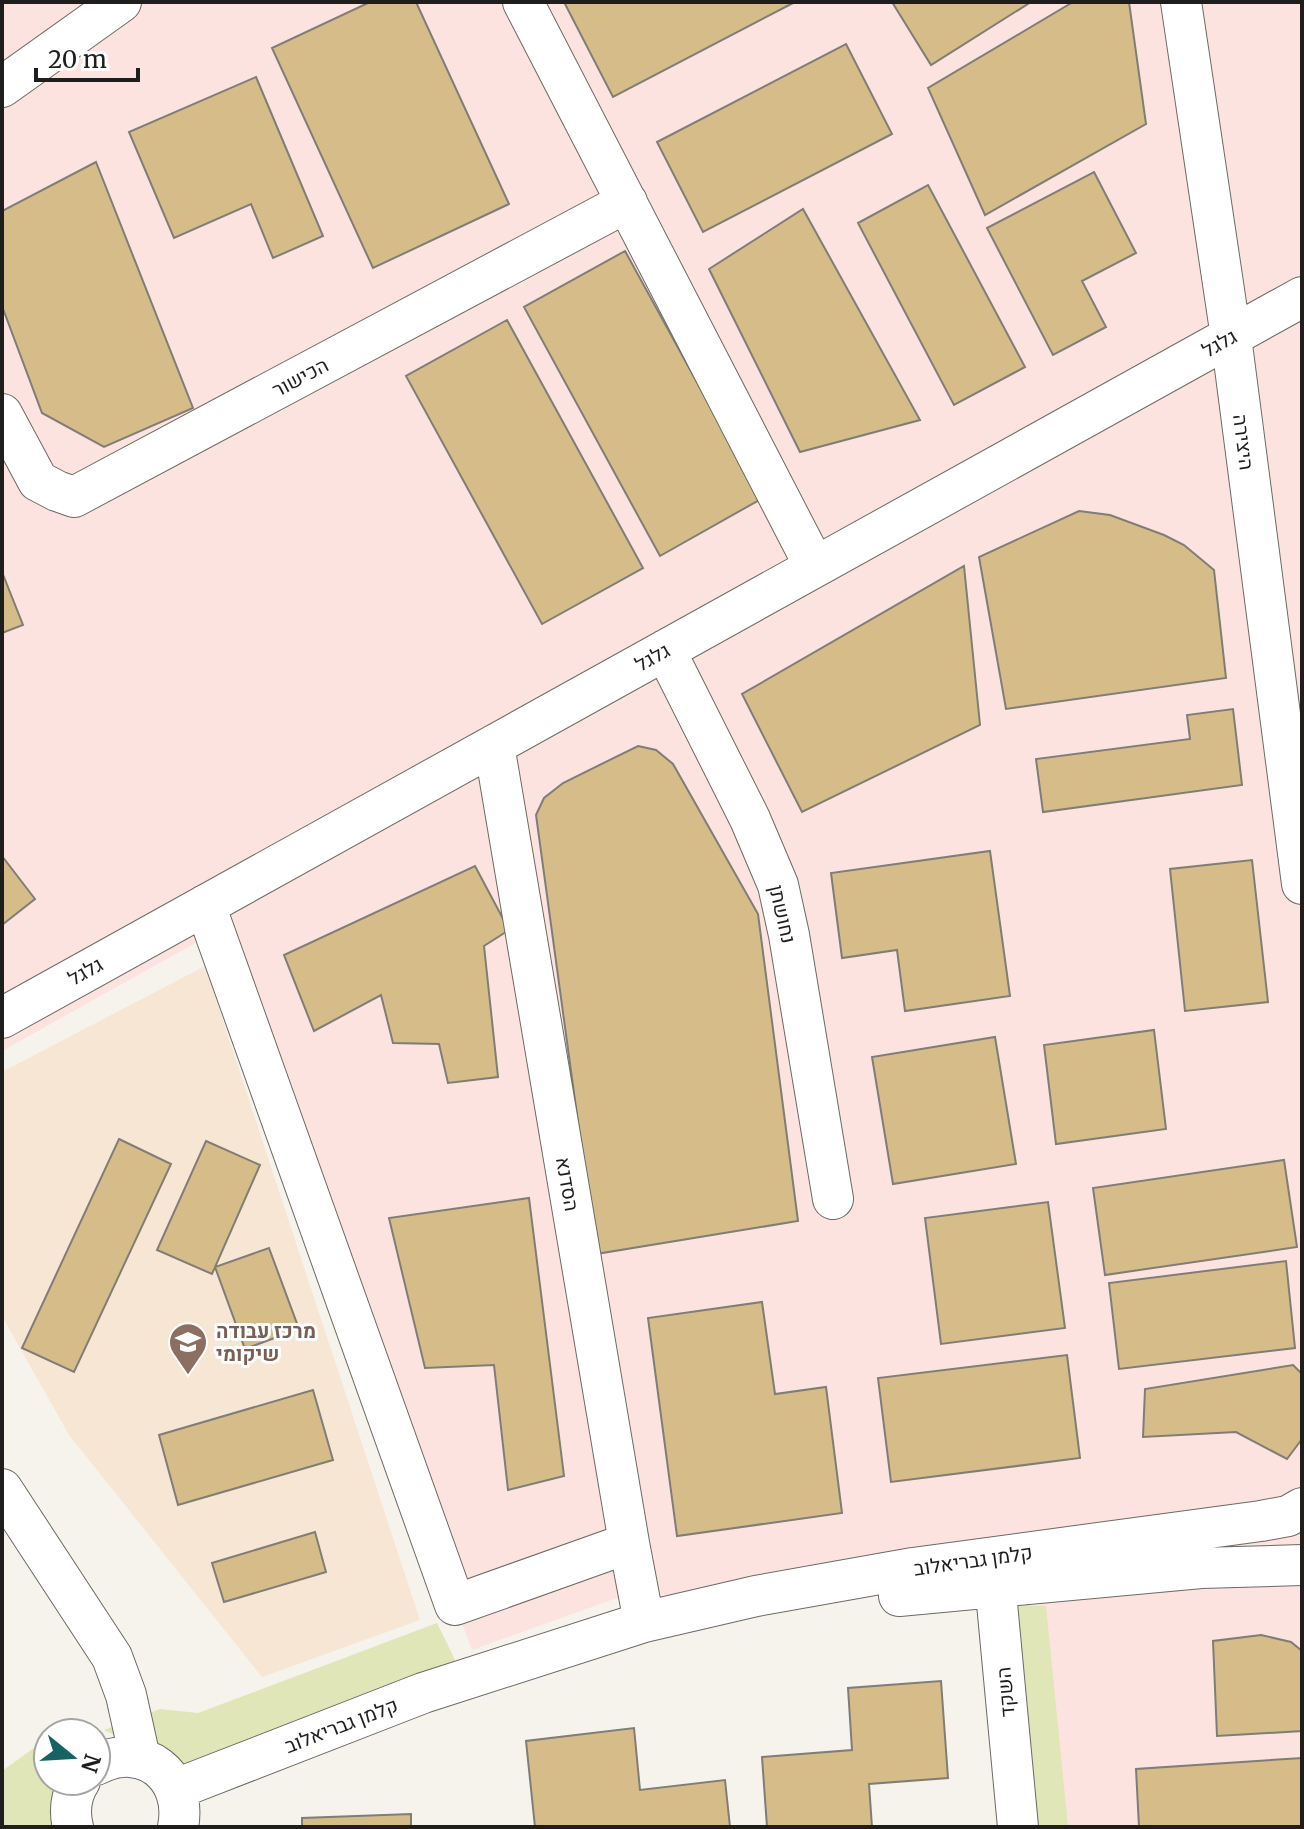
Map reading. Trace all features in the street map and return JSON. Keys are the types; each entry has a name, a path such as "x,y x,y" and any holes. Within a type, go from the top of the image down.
{"street":[{"path":"2,87 121,2"},
{"path":"523,2 815,567"},
{"name":"היצירה","path":"1181,2 1231,337 1302,884"},
{"name":"הכישור","path":"2,414 38,481 74,497 627,202"},
{"name":"גלגל","path":"2,1018 1302,297"},
{"name":"נחושתן","path":"665,650 750,819 778,885 833,1199"},
{"name":"הסדנא","path":"494,745 644,1622"},
{"path":"205,905 455,1605 629,1543"},
{"path":"2,1489 112,1657 126,1695 140,1758"},
{"name":"קלמן גבריאלוב","path":"994,1572 1288,1516 1302,1508"},
{"name":"קלמן גבריאלוב","path":"177,1808 423,1693 644,1622 756,1596 913,1568 994,1572 1302,1565"},
{"name":"השקד","path":"994,1572 1018,1827"},
{"path":"112,1759 140,1758 159,1767 169,1777 177,1808"},
{"path":"73,1797 70,1815 73,1827"}],"shaded area":[{"path":"2,2 1302,2 1302,1827 1059,1827 1034,1543 697,1593 617,1598 472,1650 226,926 2,1051"},
{"name":"מרכז עבודה שיקומי","path":"205,966 420,1620 262,1677 69,1435 2,1316 2,1072"}],"green space":[{"path":"998,1604 1046,1606 1068,1827 1021,1827"},
{"path":"437,1623 459,1668 186,1770 112,1734 112,1727 160,1709 198,1713"},
{"path":"32,1749 32,1797 60,1797 58,1827 2,1827 2,1771"}],"building":[{"path":"370,2 416,2 509,204 373,268 272,48"},
{"path":"564,2 795,2 613,97"},
{"path":"892,2 1031,2 931,65"},
{"path":"1073,2 1129,2 1146,124 985,215 928,88"},
{"path":"846,44 892,134 703,232 657,142"},
{"path":"256,77 323,236 273,258 251,204 174,238 129,132"},
{"path":"96,162 193,408 104,447 42,413 2,306 2,211"},
{"path":"1094,172 1136,253 1082,281 1106,327 1053,355 987,228"},
{"path":"928,185 1025,367 954,405 858,223"},
{"path":"803,209 920,420 800,452 709,269"},
{"path":"625,251 761,499 660,556 524,307"},
{"path":"507,320 643,568 542,624 406,376"},
{"path":"1079,511 1110,515 1164,535 1184,545 1214,570 1226,678 1006,709 979,557"},
{"path":"964,566 980,725 802,812 742,694"},
{"path":"2,572 23,625 2,633"},
{"path":"1233,709 1242,785 1043,812 1036,759 1190,739 1187,715"},
{"path":"638,746 656,750 673,764 758,914 798,1221 596,1254 536,815 544,798 563,783"},
{"path":"990,851 1010,996 905,1011 897,950 842,958 831,873"},
{"path":"2,856 35,899 2,925"},
{"path":"1252,860 1268,1002 1185,1011 1170,869"},
{"path":"475,866 509,930 484,946 498,1077 448,1083 439,1044 393,1043 381,995 314,1031 284,955"},
{"path":"1154,1030 1166,1129 1056,1144 1044,1045"},
{"path":"995,1037 1016,1164 893,1184 872,1057"},
{"path":"119,1139 171,1164 74,1372 22,1348"},
{"path":"206,1141 260,1165 212,1274 157,1250"},
{"path":"1284,1160 1297,1247 1105,1275 1093,1188"},
{"path":"529,1198 564,1476 508,1490 494,1365 425,1368 389,1218"},
{"path":"1048,1202 1065,1328 941,1344 925,1218"},
{"path":"269,1248 299,1329 245,1349 215,1267"},
{"path":"1286,1261 1295,1348 1119,1369 1109,1283"},
{"path":"762,1302 775,1394 826,1387 842,1513 677,1536 648,1318"},
{"path":"1067,1355 1080,1458 891,1482 878,1378"},
{"path":"1293,1365 1302,1374 1302,1439 1287,1459 1236,1432 1143,1437 1145,1389"},
{"path":"313,1390 333,1460 178,1505 159,1435"},
{"path":"315,1532 326,1572 224,1602 212,1563"},
{"path":"1261,1635 1291,1642 1302,1651 1302,1731 1217,1736 1213,1641"},
{"path":"941,1681 948,1778 869,1784 872,1827 767,1827 762,1757 852,1750 848,1688"},
{"path":"634,1728 640,1790 725,1780 730,1827 535,1827 526,1741"},
{"path":"1302,1758 1302,1827 1139,1827 1136,1769"},
{"path":"411,1814 411,1827 302,1827 302,1818"}],"place":[{"name":"מרכז עבודה שיקומי","path":"188,1376"}]}
